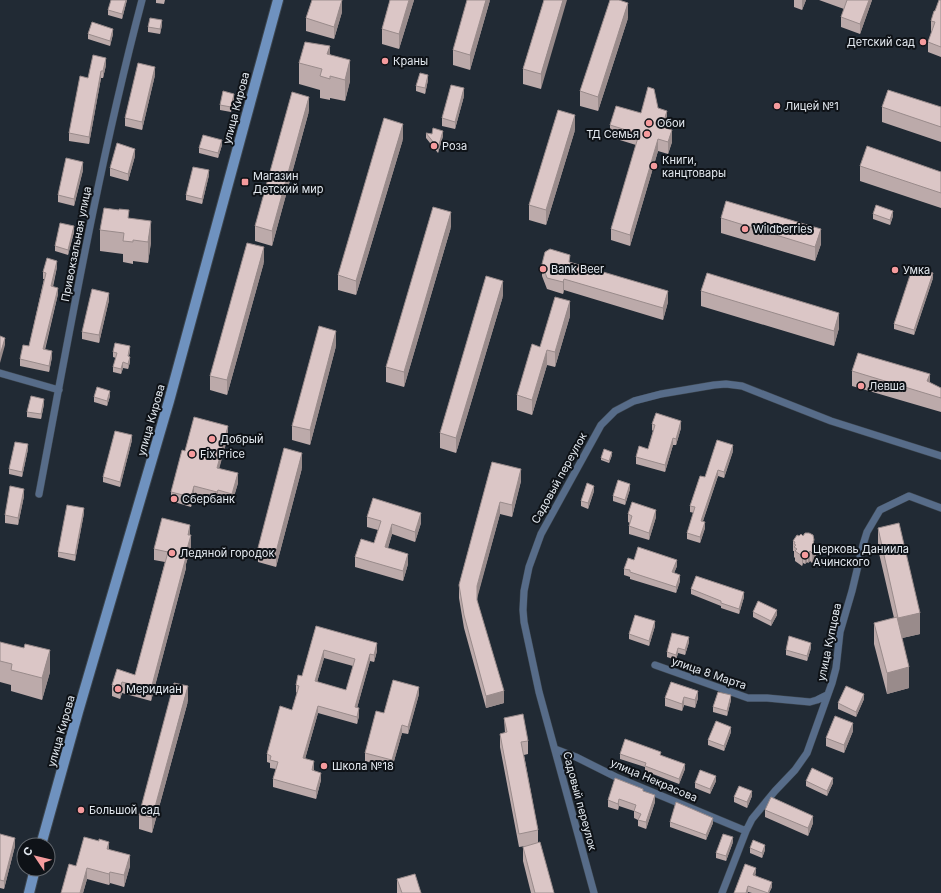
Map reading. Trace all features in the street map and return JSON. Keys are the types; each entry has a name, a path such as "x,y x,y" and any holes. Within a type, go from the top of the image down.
{"main road":[{"name":"улица Кирова","path":"43,837 78,712 169,401 278,0"},
{"path":"29,893 33,877"}],"street":[{"name":"Привокзальная улица","path":"39,494 93,210 142,0"},
{"path":"0,373 59,390"},
{"name":"Садовый переулок","path":"594,893 539,692 524,622 524,591 534,551 549,518 596,432 607,418 615,411 634,401 660,394 714,385 742,386 832,421 941,456"},
{"name":"улица Купцова","path":"722,893 746,831 759,809 795,770 807,753 832,683 836,668 840,632 852,591 862,545 867,532 880,510 909,496 941,508"},
{"name":"улица 8 Марта","path":"655,665 748,698 767,698 810,702 827,695"},
{"name":"улица Некрасова","path":"555,749 576,757 616,777 746,831"}],"building":[{"path":"111,0 126,0 122,14 108,10"},
{"path":"312,0 342,0 334,27 306,18"},
{"path":"390,0 409,0 399,34 382,29"},
{"path":"467,0 486,0 470,55 453,50"},
{"path":"544,0 563,0 541,74 523,69"},
{"path":"610,0 619,0 628,3 598,97 580,91"},
{"path":"847,0 869,0 860,24 841,17"},
{"path":"939,0 941,0 941,47 928,42 935,22 931,21"},
{"path":"150,18 162,20 160,29 148,27"},
{"path":"92,22 113,29 110,41 88,34"},
{"path":"305,42 330,46 327,54 350,60 345,80 330,76 330,79 320,76 322,69 299,63"},
{"path":"93,55 106,58 103,71 101,71 89,137 69,133 80,76 88,78"},
{"path":"138,63 155,67 142,122 125,118"},
{"path":"420,73 428,75 425,88 416,86"},
{"path":"451,85 464,88 455,122 442,118"},
{"path":"648,87 654,89 658,108 667,111 662,127 672,130 668,142 658,139 630,235 611,229 639,134 610,125 616,106 641,113"},
{"path":"888,90 941,107 941,127 882,107"},
{"path":"223,91 234,94 231,107 220,105"},
{"path":"292,92 309,97 272,231 255,226"},
{"path":"558,110 575,115 546,210 529,205"},
{"path":"384,118 403,124 356,281 338,275"},
{"path":"433,128 443,131 438,148 426,133 432,134"},
{"path":"203,135 222,140 218,153 199,148"},
{"path":"117,143 135,149 128,174 110,168"},
{"path":"867,146 941,172 941,193 860,166"},
{"path":"66,158 83,162 74,199 58,195"},
{"path":"193,167 209,170 202,199 186,195"},
{"path":"726,201 821,229 815,247 721,218"},
{"path":"876,205 893,211 890,220 873,214"},
{"path":"433,207 451,212 404,372 386,367"},
{"path":"104,208 129,210 128,218 151,221 148,242 133,240 133,242 123,241 124,233 100,230"},
{"path":"60,223 74,226 68,250 55,246"},
{"path":"247,243 264,247 227,380 210,376"},
{"path":"550,249 570,255 569,262 668,291 663,308 564,279 563,282 547,278 542,264 545,252"},
{"path":"47,258 57,261 51,286 58,288 43,349 52,351 49,366 20,359 23,345 29,346 46,273 43,272"},
{"path":"913,266 933,273 914,330 894,324"},
{"path":"707,273 839,313 834,331 701,291"},
{"path":"486,276 503,281 456,438 440,433"},
{"path":"92,289 109,293 99,335 82,332"},
{"path":"555,297 570,301 555,352 547,350 532,400 517,395 532,344 540,347"},
{"path":"319,326 336,331 310,430 292,426"},
{"path":"0,336 5,338 0,355"},
{"path":"115,343 130,346 128,356 130,357 128,364 123,362 121,369 113,367 117,353 113,352"},
{"path":"858,353 930,374 927,381 941,388 941,398 852,371"},
{"path":"97,387 110,391 107,401 94,397"},
{"path":"31,396 44,399 41,414 27,412"},
{"path":"656,413 681,421 676,439 673,438 665,465 636,457 639,446 648,449 655,425 652,424"},
{"path":"194,417 228,426 217,468 238,473 232,494 194,486 191,497 171,492 182,450 185,451"},
{"path":"115,431 132,435 120,482 103,477"},
{"path":"717,440 733,445 724,472 718,470 701,521 705,522 700,537 687,533 695,507 690,506 700,476 705,477"},
{"path":"15,442 28,444 22,472 9,469"},
{"path":"284,448 302,453 276,552 258,548"},
{"path":"604,449 612,452 609,461 601,458"},
{"path":"492,462 521,469 512,505 500,502 477,586 477,600 504,691 486,696 464,615 459,585"},
{"path":"618,480 630,484 625,500 613,496"},
{"path":"587,483 594,486 588,503 581,501"},
{"path":"10,486 24,489 18,518 5,515"},
{"path":"373,498 421,513 415,532 392,524 385,547 408,554 403,571 355,557 361,539 374,543 381,521 367,517"},
{"path":"632,502 656,510 649,533 629,526 632,516 628,514"},
{"path":"67,505 84,508 75,555 58,552"},
{"path":"162,518 190,525 188,535 191,535 186,557 151,689 122,682 120,688 112,685 117,669 135,675 168,552 154,549"},
{"path":"899,523 920,613 898,618 878,528"},
{"path":"805,533 813,535 813,542 816,547 812,553 810,551 805,554 803,553 802,556 795,551 797,549 794,547 796,545 793,541 797,535 799,536 801,534 803,536"},
{"path":"638,547 677,560 672,572 680,575 676,587 624,569 628,558 634,560"},
{"path":"696,576 744,592 739,609 721,603 721,601 691,589"},
{"path":"758,601 777,610 771,621 753,612"},
{"path":"635,615 655,621 649,641 629,634"},
{"path":"897,617 909,667 887,673 874,623"},
{"path":"316,626 377,643 374,655 370,654 355,707 359,708 357,717 318,706 303,758 314,761 312,770 321,773 316,791 273,779 278,762 270,760 271,756 267,754 280,706 292,710 299,686 296,685 298,675 302,676","holes":["324,650 355,659 346,690 315,681"]},
{"path":"672,633 689,637 685,650 678,648 676,655 667,652"},
{"path":"789,636 811,643 807,656 786,650"},
{"path":"0,642 24,648 25,644 50,650 42,678 11,670 12,664 0,661"},
{"path":"393,680 419,687 408,727 402,725 392,760 365,753 376,711 384,713"},
{"path":"671,682 698,691 695,700 684,697 682,704 665,698"},
{"path":"174,683 188,686 152,818 139,815"},
{"path":"846,686 864,694 856,712 838,703"},
{"path":"718,692 731,695 727,711 713,707"},
{"path":"523,714 528,741 521,742 538,830 519,834 500,734 507,732 504,718"},
{"path":"835,716 853,723 844,745 826,738"},
{"path":"716,721 731,727 724,746 708,740"},
{"path":"625,739 661,752 660,755 685,764 679,779 645,766 646,763 620,754"},
{"path":"812,768 833,778 827,791 806,781"},
{"path":"700,770 716,776 710,789 695,783"},
{"path":"615,778 655,795 646,822 638,820 641,814 634,811 636,805 619,799 618,804 608,800"},
{"path":"739,786 752,791 747,802 734,797"},
{"path":"771,797 813,816 808,828 765,810"},
{"path":"676,802 713,818 706,835 670,822"},
{"path":"0,834 15,838 4,881 0,880"},
{"path":"723,834 733,837 726,856 716,853"},
{"path":"84,837 109,842 107,849 130,855 124,875 110,872 109,874 87,868 80,893 61,893 69,864 76,866"},
{"path":"753,840 765,845 762,853 750,848"},
{"path":"540,842 554,893 535,893 523,847"},
{"path":"745,864 756,868 753,875 772,882 768,893 748,886 746,893 734,893"},
{"path":"415,874 421,893 402,893 397,879"}],"place":[{"name":"Детский сад","path":"923,42"},
{"name":"Краны","path":"385,61"},
{"name":"Лицей №1","path":"777,106"},
{"name":"Обои","path":"649,123"},
{"name":"ТД Семья","path":"647,134"},
{"name":"Роза","path":"434,146"},
{"name":"Книги, канцтовары","path":"654,166"},
{"name":"Магазин Детский мир","path":"245,182"},
{"name":"Wildberries","path":"745,229"},
{"name":"Bank Beer","path":"543,269"},
{"name":"Умка","path":"895,270"},
{"name":"Левша","path":"861,386"},
{"name":"Добрый","path":"212,439"},
{"name":"Fix Price","path":"192,454"},
{"name":"Сбербанк","path":"174,499"},
{"name":"Ледяной городок","path":"172,553"},
{"name":"Церковь Даниила Ачинского","path":"805,555"},
{"name":"Меридиан","path":"118,689"},
{"name":"Школа №18","path":"324,766"},
{"name":"Большой сад","path":"81,810"}]}
